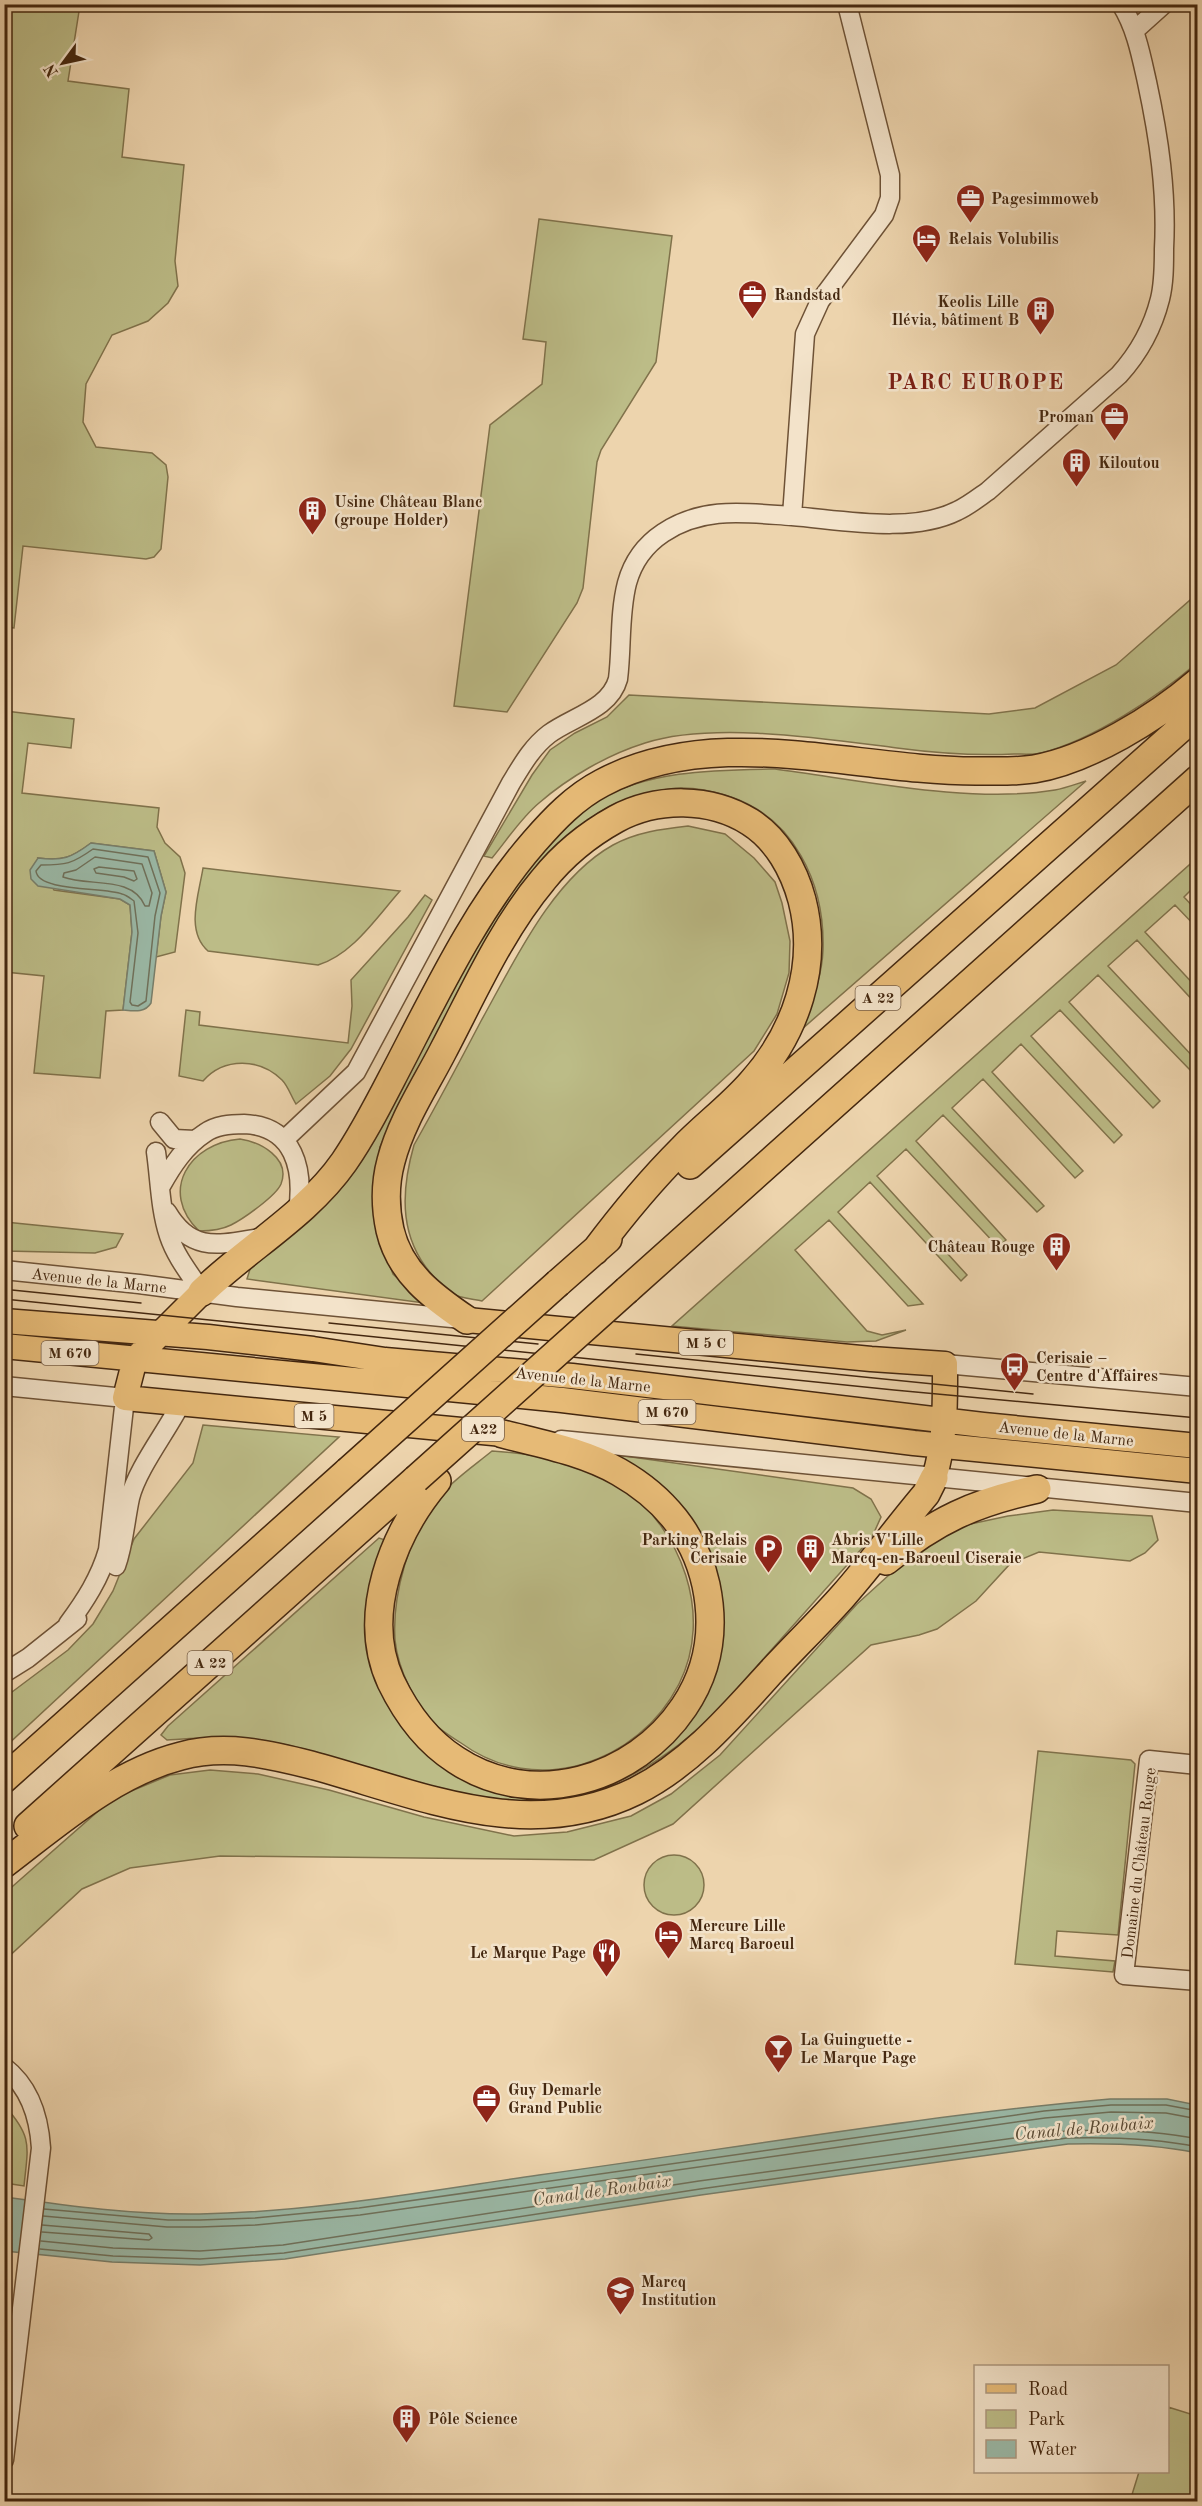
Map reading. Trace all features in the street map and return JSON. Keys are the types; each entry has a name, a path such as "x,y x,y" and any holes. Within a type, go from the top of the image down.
{"highway":[{"path":"202,1293 224,1271 297,1211 334,1176 353,1148 461,949 500,885 520,858 557,817 599,784 655,762 711,754 807,756 935,770 1022,771 1034,769 1059,762 1110,740 1161,710 1197,682"},
{"name":"A 22","path":"4,1779 1197,712"},
{"name":"A22","path":"426,1480 530,1376 1197,779"},
{"path":"467,1320 416,1280 400,1256 390,1229 386,1187 391,1160 418,1100 511,926 541,882 566,855 603,827 641,809 656,805 684,803 724,809 755,825 782,854 791,870 800,891 807,931 808,966 804,989 783,1036 752,1082 670,1160 595,1251"},
{"path":"426,1480 416,1508 396,1546 381,1596 380,1621 382,1649 389,1677 401,1702 418,1727 456,1761 485,1774 515,1783 568,1784 590,1779 635,1757 654,1743 675,1720 689,1699 705,1664 711,1617 703,1570 695,1549 681,1526 664,1506 618,1471 556,1447 503,1434"},
{"path":"4,1864 69,1815 114,1785 155,1765 181,1756 207,1751 256,1752 339,1773 440,1803 492,1814 554,1814 600,1805 637,1791 654,1781 703,1743 843,1596 926,1494 934,1478"},
{"name":"A 22","path":"4,1847 426,1480"},
{"path":"843,1596 908,1543 934,1525 985,1503 1037,1489"}],"main road":[{"path":"124,1398 135,1359 202,1293"},
{"name":"Avenue de la Marne","path":"467,1320 871,1359 945,1364"},
{"name":"Avenue de la Marne","path":"4,1321 161,1333 314,1349 385,1360 572,1376 945,1420 1197,1446"},
{"name":"Avenue de la Marne","path":"4,1346 562,1400 943,1445 1197,1471"},
{"path":"934,1478 943,1445 945,1364"},
{"name":"M 5","path":"124,1398 503,1434"}],"street":[{"path":"792,516 801,362 809,322 820,301 884,215 890,198 890,175 847,4"},
{"path":"284,1140 356,1072 511,783 529,754 550,734 600,704 614,689 618,679 627,585 638,556 648,545 670,528 700,515 730,512 902,524 928,521 956,512 988,491 1111,383 1134,356 1160,299 1164,268 1165,188 1156,123 1134,31 1121,4"},
{"path":"1134,31 1164,4"},
{"path":"160,1122 174,1139 195,1140"},
{"path":"161,1194 177,1160 195,1140 210,1130 238,1124 265,1128 284,1140 290,1148 300,1176 297,1211"},
{"path":"156,1152 161,1194 174,1249 202,1293"},
{"path":"161,1194 178,1228 191,1240 221,1244 267,1236"},
{"name":"Avenue de la Marne","path":"4,1270 467,1320"},
{"name":"Avenue de la Marne","path":"945,1364 1197,1387"},
{"name":"M 5","path":"4,1386 124,1398"},
{"path":"68,1624 100,1574 108,1550 124,1398"},
{"path":"5,1671 28,1658 89,1609 108,1584 121,1551 130,1497 145,1464 181,1403"},
{"name":"M 5","path":"503,1434 1037,1489 1063,1489 1197,1503"},
{"name":"Domaine du Château Rouge","path":"1197,1765 1149,1760 1124,1975 1197,1981"},
{"path":"4,2067 18,2079 28,2094 37,2117 40,2135 38,2183 4,2460"},
{"path":"4,2082 22,2102 40,2135"}],"green space":[{"path":"19,5 80,5 68,81 129,89 122,157 184,165 175,261 178,286 168,303 148,321 112,335 86,384 83,422 96,447 152,453 166,465 168,477 161,549 154,557 146,559 23,546 14,628 5,627 5,13"},
{"path":"539,219 672,236 656,362 601,450 597,462 583,588 577,603 507,712 454,706 490,425 542,384 546,342 523,339"},
{"path":"1197,594 1197,663 1163,690 1124,716 1061,747 1035,754 970,754 770,734 703,733 672,737 631,748 603,760 576,776 532,809 492,858 484,856 532,775 550,750 575,733 607,717 629,695 989,714 1035,708 1116,665"},
{"path":"5,711 74,719 71,748 28,743 22,793 159,808 157,827 165,843 180,857 185,873 175,952 156,957 166,892 154,851 91,843 66,857 38,858 54,890 120,899 130,905 132,932 123,1010 106,1011 100,1078 34,1073 44,976 5,972"},
{"path":"775,769 915,789 988,794 1022,794 1055,790 1086,781 802,1029 821,970 822,925 811,877 788,836 771,819 751,806 728,796 699,789 676,788 653,792 605,809 572,834 389,1127 380,1147 374,1187 382,1245 393,1274 424,1303 247,1279 251,1266 319,1211 354,1172 447,998 495,915 533,863 569,822 594,802 636,783 705,771"},
{"path":"688,826 725,834 754,858 775,882 790,941 789,973 777,1014 754,1051 482,1301 450,1293 425,1265 415,1250 409,1234 406,1217 406,1181 414,1145 521,948 553,900 571,879 591,860 613,845 650,832"},
{"path":"1197,858 1197,884 1184,897 1197,911 1197,928 1175,905 1145,932 1197,988 1197,1005 1137,940 1108,966 1197,1061 1197,1068 1192,1072 1098,975 1069,1002 1160,1101 1153,1108 1060,1010 1031,1036 1122,1135 1114,1143 1021,1044 992,1072 1083,1171 1075,1178 983,1079 952,1108 1044,1206 1037,1212 943,1115 916,1141 1006,1240 998,1247 906,1149 877,1176 967,1275 961,1281 870,1182 838,1212 923,1304 908,1306 829,1220 795,1250 867,1331 882,1335 906,1330 876,1341 847,1342 672,1326"},
{"path":"203,868 400,891 353,944 331,960 318,965 208,951 201,943 195,923"},
{"path":"425,895 432,900 351,1049 330,1076 296,1104 282,1080 253,1064 231,1064 212,1073 203,1081 179,1076 186,1010 200,1012 199,1025 348,1043 352,1006 351,980"},
{"path":"240,1139 264,1148 278,1159 282,1166 281,1184 266,1201 236,1222 219,1229 199,1231 187,1216 181,1200 181,1185 185,1171 194,1159 207,1149 222,1142"},
{"path":"5,1222 123,1234 116,1247 95,1253 5,1251"},
{"path":"203,1425 339,1437 5,1747 4,1698 68,1650 93,1624 113,1591 134,1539 193,1463"},
{"path":"492,1451 535,1455 560,1461 586,1469 620,1484 643,1504 661,1526 686,1575 692,1602 693,1630 689,1657 679,1684 661,1712 638,1735 612,1752 583,1764 552,1770 521,1768 490,1760 450,1736 434,1723 420,1705 403,1673 395,1640 396,1604 404,1566 411,1547 427,1513 442,1493"},
{"path":"610,1454 853,1488 871,1499 881,1517 872,1537 709,1720 669,1752 632,1775 597,1790 561,1799 524,1801 485,1798 442,1789 318,1753 271,1742 232,1738 167,1740 161,1735 168,1726 379,1538 385,1540 374,1596 414,1735 544,1793 679,1728 717,1593"},
{"path":"1053,1510 1152,1516 1158,1540 1145,1553 1130,1561 1039,1552 1010,1564 976,1601 937,1629 871,1645 673,1824 594,1860 220,1856 130,1868 82,1889 5,1960 5,1893 112,1799 170,1775 210,1770 258,1774 329,1790 424,1817 514,1836 567,1832 631,1816 671,1794 720,1755 857,1604 900,1565 947,1529 1008,1516"},
{"path":"1038,1751 1131,1760 1135,1764 1118,1935 1057,1931 1055,1956 1115,1961 1113,1972 1015,1964"},
{"path":"674,1855 691,1860 699,1868 704,1885 699,1902 691,1910 674,1915 657,1910 649,1902 644,1885 649,1868 657,1860"},
{"path":"4,2105 20,2126 26,2142 27,2161 24,2186 5,2183"},
{"path":"1169,2407 1197,2416 1197,2501 1130,2501 1139,2473 1169,2473"}],"water":[{"path":"91,843 154,851 166,892 151,1003 142,1010 123,1010 132,932 130,905 120,899 38,886 31,879 30,870 38,858 66,857"},
{"name":"Canal de Roubaix","path":"1110,2099 1167,2099 1197,2105 1197,2153 1133,2145 1068,2144 701,2195 285,2259 200,2265 112,2262 5,2251 5,2197 78,2207 151,2213 200,2214 285,2209 412,2194 967,2114"}],"tram line":[{"path":"12,1290 141,1303"},
{"path":"4,1299 894,1390 1198,1418"},
{"path":"329,1323 538,1344"},
{"path":"636,1354 1033,1394"}],"place":[{"name":"Pagesimmoweb","path":"970,224"},
{"name":"Relais Volubilis","path":"927,264"},
{"name":"Randstad","path":"753,320"},
{"name":"Keolis Lille Ilévia, bâtiment B","path":"1040,336"},
{"name":"Proman","path":"1115,442"},
{"name":"Kiloutou","path":"1077,488"},
{"name":"Usine Château Blanc (groupe Holder)","path":"313,536"},
{"name":"Château Rouge","path":"1056,1272"},
{"name":"Cerisaie – Centre d'Affaires","path":"1015,1392"},
{"name":"Parking Relais Cerisaie","path":"768,1574"},
{"name":"Abris V'Lille Marcq-en-Baroeul Ciseraie","path":"810,1574"},
{"name":"Mercure Lille Marcq Baroeul","path":"668,1960"},
{"name":"Le Marque Page","path":"607,1978"},
{"name":"La Guinguette - Le Marque Page","path":"779,2074"},
{"name":"Guy Demarle Grand Public","path":"487,2124"},
{"name":"Marcq Institution","path":"620,2316"},
{"name":"Pôle Science","path":"407,2444"}],"district":[{"name":"PARC EUROPE","path":"976,381"}]}
